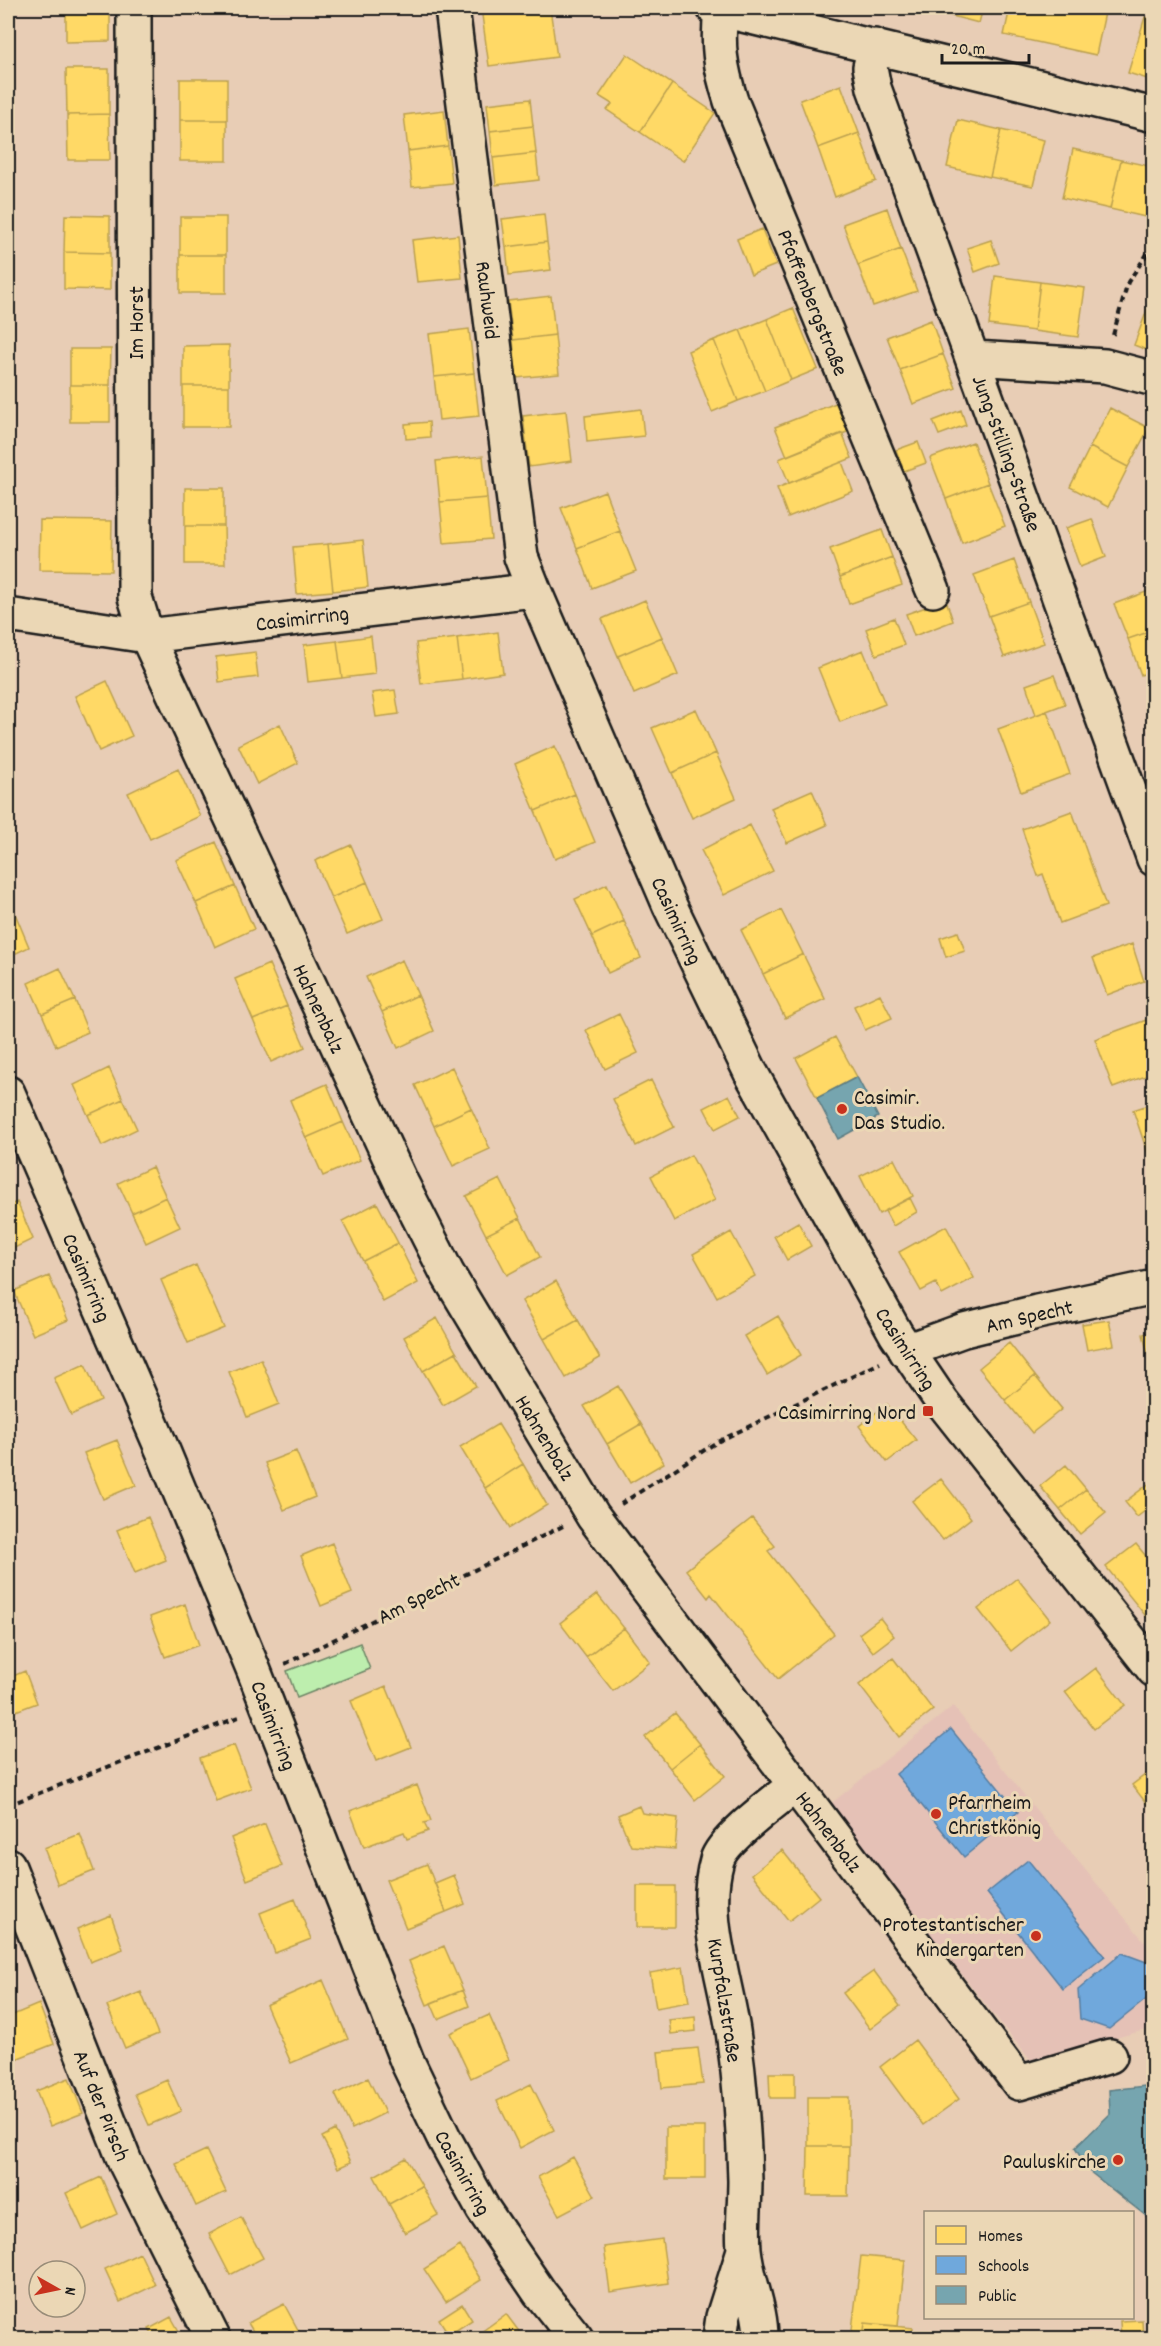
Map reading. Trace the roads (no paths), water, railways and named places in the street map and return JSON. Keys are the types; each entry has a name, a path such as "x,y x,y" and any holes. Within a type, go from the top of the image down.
{"street":[{"name":"Im Horst","path":"134,8 135,597 147,636"},
{"name":"Rauhweid","path":"452,8 521,557 534,590"},
{"name":"Pfaffenbergstraße","path":"933,590 731,101 721,69 717,8 1154,115"},
{"name":"Jung-Stilling-Straße","path":"875,46 870,67 874,88 974,358 1154,859"},
{"path":"974,358 1105,366 1154,379"},
{"name":"Casimirring","path":"8,615 147,636 534,590 670,906 751,1073 826,1211 897,1355 942,1402 1154,1670"},
{"name":"Hahnenbalz","path":"147,636 396,1172 447,1273 593,1516 1019,2083 1110,2056"},
{"name":"Casimirring","path":"8,1093 172,1473 256,1676 407,2061 444,2138 483,2209 540,2293 576,2338"},
{"name":"Am Specht","path":"897,1355 974,1328 1154,1287"},
{"name":"Kurpfalzstraße","path":"761,2338 761,2318 744,2250 745,2182 741,2105 733,2030 713,1922 711,1892 717,1857 742,1828 795,1785"},
{"name":"Auf der Pirsch","path":"8,1865 125,2162 213,2338"},
{"name":"Kurpfalzstraße","path":"720,2338 723,2317 744,2250"}],"place":[{"name":"Casimir. Das Studio.","path":"842,1109"},
{"name":"Casimirring Nord","path":"928,1411"},
{"name":"Pfarrheim Christkönig","path":"936,1814"},
{"name":"Protestantischer Kindergarten","path":"1036,1936"},
{"name":"Pauluskirche","path":"1118,2160"}]}
